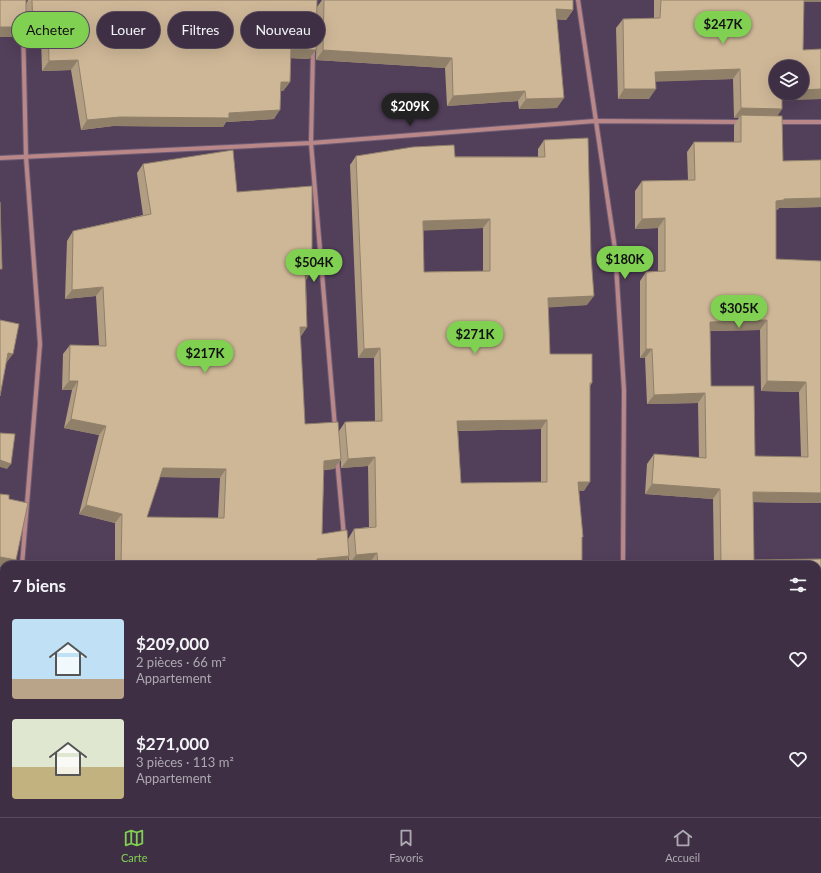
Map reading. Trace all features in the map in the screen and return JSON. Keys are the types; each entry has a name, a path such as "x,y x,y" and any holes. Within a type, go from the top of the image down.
{"street":[{"path":"578,0 615,249 624,390 624,561"},
{"path":"22,561 40,344 26,157 24,48"},
{"path":"313,48 311,143 335,430"},
{"path":"0,158 311,143 595,122 743,122"},
{"path":"774,122 821,122"},
{"path":"337,454 344,541"},
{"path":"345,549 346,561"}],"building":[{"path":"0,0 26,0 26,12 12,12 12,27 0,27"},
{"path":"32,0 317,0 317,12 241,12 241,48 316,48 316,50 291,49 290,82 281,82 280,110 229,113 229,118 120,117 87,120 78,60 49,61 49,48 89,48 89,12 32,12"},
{"path":"324,0 573,0 573,10 556,9 564,98 526,99 525,91 453,96 452,58 323,50 323,48 325,48 325,12 324,12"},
{"path":"661,0 804,0 803,50 821,49 821,89 809,90 809,60 769,60 769,100 782,100 782,109 741,108 740,69 655,72 656,89 624,89 623,19 660,18"},
{"path":"741,115 782,116 783,161 821,160 821,198 784,199 776,201 776,259 821,261 821,493 753,492 754,560 821,559 821,561 721,561 720,489 652,484 654,454 706,458 705,393 654,395 652,349 646,349 646,272 665,271 665,218 642,219 642,181 695,180 694,142 741,142","holes":["767,320 767,381 806,382 808,457 755,456 754,386 711,386 710,322"]},
{"path":"588,138 591,256 594,296 548,298 550,354 592,354 592,383 590,383 590,482 578,482 583,537 582,561 378,561 377,553 356,555 354,529 376,527 375,457 348,459 345,422 382,421 380,348 364,349 356,156 413,147 454,145 455,157 545,157 544,140","holes":["490,219 490,271 424,272 423,221","547,420 547,482 461,483 457,421"]},
{"path":"233,150 237,192 312,186 312,271 305,271 307,327 300,327 305,424 338,422 341,459 324,461 322,534 347,530 349,556 317,559 317,561 121,561 122,514 86,505 106,426 71,419 78,381 69,381 70,345 106,346 103,287 72,290 73,231 151,214 143,164","holes":["163,468 226,469 224,518 147,517"]},
{"path":"0,202 2,269 0,269"},
{"path":"0,320 19,324 13,354 8,353 0,396"},
{"path":"0,433 15,434 11,464 0,460"},
{"path":"0,494 9,495 9,499 28,503 16,560 0,557"}]}
